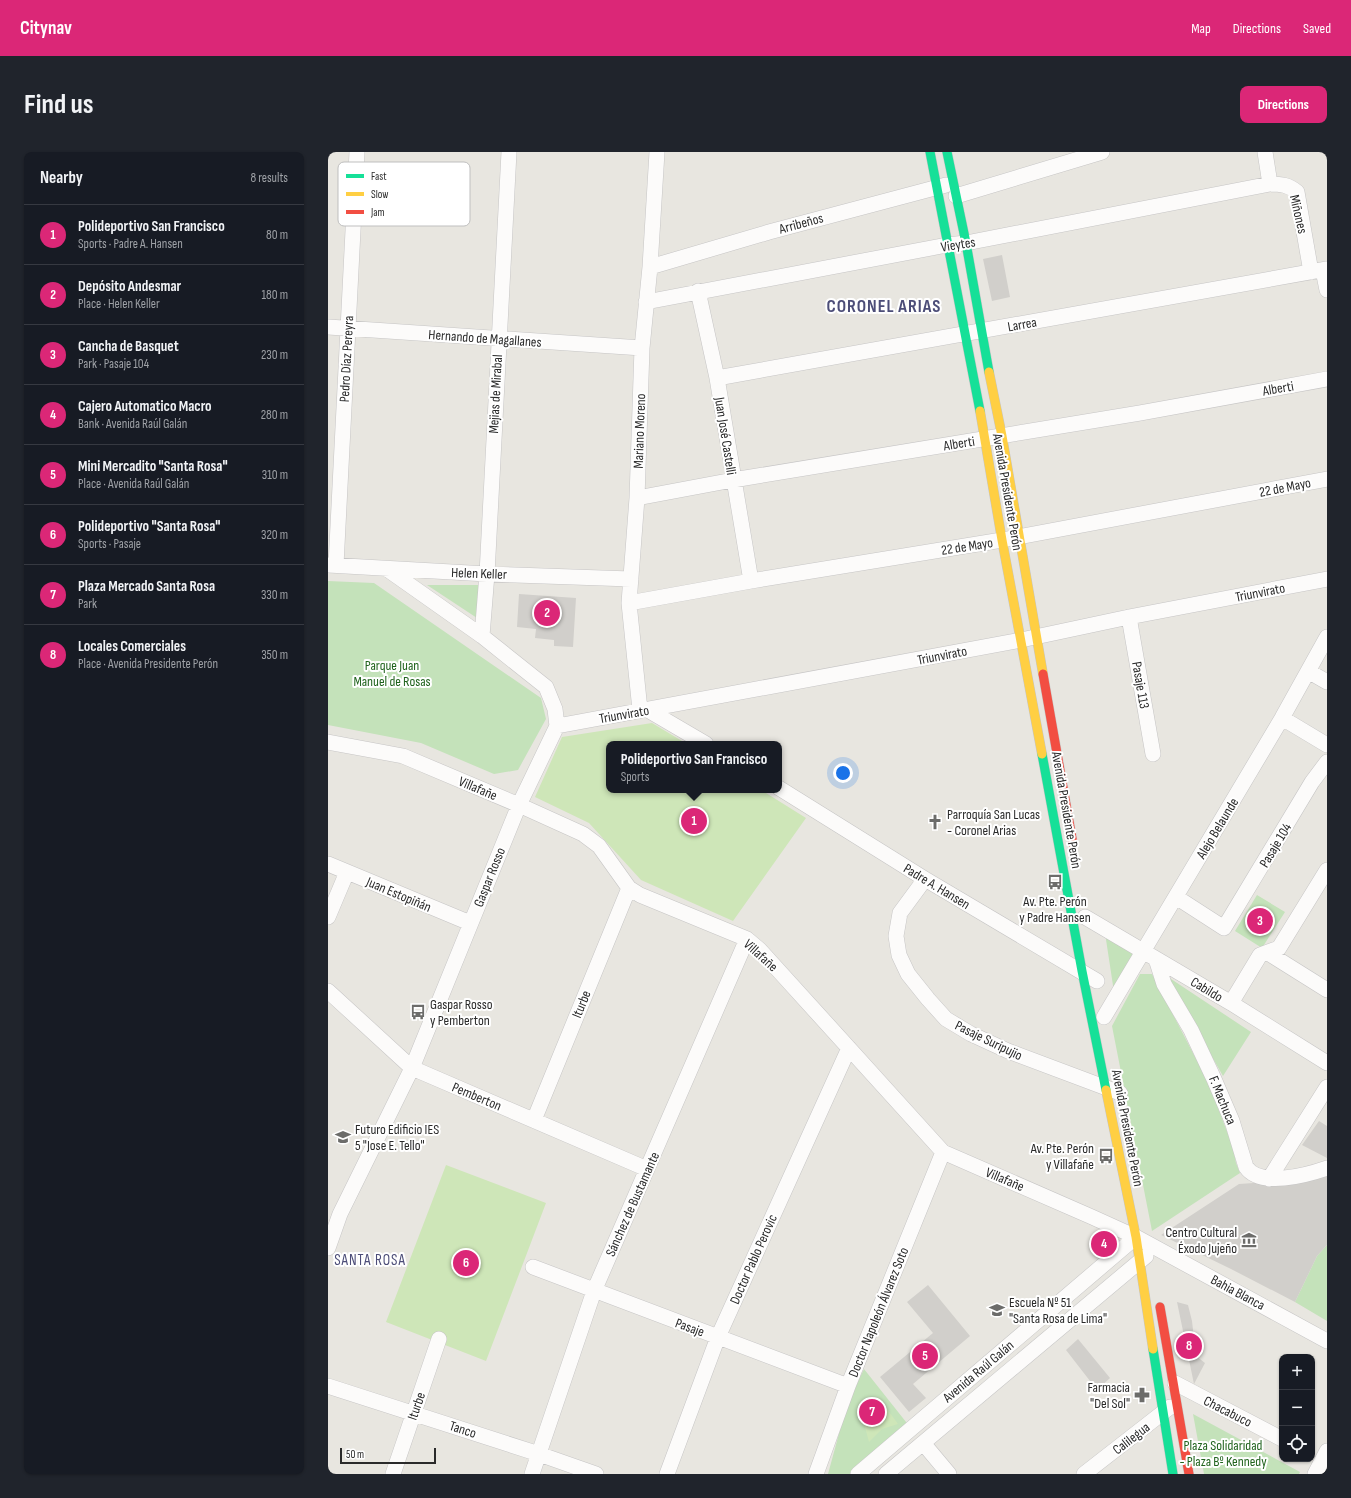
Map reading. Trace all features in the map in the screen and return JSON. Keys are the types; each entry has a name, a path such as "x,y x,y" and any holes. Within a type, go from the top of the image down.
{"main road":[{"name":"Avenida Presidente Perón","path":"930,152 985,439 1021,640 1093,977 1145,1248 1163,1413 1173,1474"},
{"name":"Avenida Presidente Perón","path":"947,152 966,243 981,331 1002,436 1075,857"},
{"path":"1159,1299 1178,1401 1189,1474"}],"street":[{"name":"Pedro Díaz Pereyra","path":"356,162 357,152"},
{"name":"Mejias de Mirabal","path":"482,636 487,574 508,152"},
{"name":"Mariano Moreno","path":"644,710 629,603 637,498 642,348 650,267 657,152"},
{"name":"Arribeños","path":"650,267 769,232 936,188 955,190 1102,152"},
{"name":"Miñones","path":"1265,152 1270,184 1282,184 1297,192 1327,290"},
{"name":"Vieytes","path":"646,302 947,245 966,243 1270,184"},
{"name":"Pedro Díaz Pereyra","path":"332,565 348,329 353,226"},
{"name":"Larrea","path":"717,378 1320,270"},
{"name":"Juan José Castelli","path":"698,291 717,378 751,581"},
{"name":"Hernando de Magallanes","path":"328,327 642,348"},
{"name":"Alberti","path":"637,498 733,480 1140,413 1327,379"},
{"name":"22 de Mayo","path":"629,603 751,581 1020,537 1327,479"},
{"name":"Helen Keller","path":"332,565 487,574 630,579"},
{"path":"387,569 482,636 546,687 555,709 556,726"},
{"name":"Triunvirato","path":"556,726 1038,637 1129,617 1327,579"},
{"name":"Pasaje 113","path":"1129,617 1153,754"},
{"name":"Alejo Belaunde","path":"1104,1014 1150,955 1176,898 1282,718 1327,637"},
{"path":"1308,671 1327,682"},
{"path":"644,710 701,741"},
{"path":"1282,718 1327,745"},
{"name":"Gaspar Rosso","path":"328,1248 340,1214 412,1068 519,805 556,726"},
{"name":"Villafañe","path":"328,742 403,756 583,834 599,846 629,888 640,895 747,940 760,950 943,1152 1092,1217 1145,1248"},
{"name":"Pasaje 104","path":"1176,898 1224,928 1312,782 1327,762"},
{"name":"Padre A. Hansen","path":"782,790 925,879 1093,977"},
{"name":"Juan Estopiñán","path":"328,864 470,923"},
{"path":"1231,1003 1260,955 1280,948 1327,870"},
{"path":"328,917 347,872"},
{"name":"Pasaje Suripujio","path":"925,879 900,913 896,936 899,956 908,974 928,999 946,1019 970,1034 1008,1051 1116,1092"},
{"name":"Iturbe","path":"534,1120 629,888"},
{"name":"Cabildo","path":"1086,919 1231,1003 1327,1063"},
{"name":"Sánchez de Bustamante","path":"532,1474 594,1291 747,940"},
{"path":"1268,953 1327,990"},
{"name":"F. Machuca","path":"1150,955 1164,984 1191,1030 1214,1079 1232,1121 1246,1167 1250,1172 1269,1179 1292,1177 1327,1168"},
{"name":"Pemberton","path":"328,991 412,1068 647,1169"},
{"name":"Doctor Pablo Perovic","path":"666,1474 718,1337 849,1048"},
{"path":"1269,1179 1327,1087"},
{"name":"Doctor Napoleón Álvarez Soto","path":"816,1474 848,1386 943,1152"},
{"name":"Bahia Blanca","path":"1145,1248 1327,1341"},
{"name":"Avenida Raúl Galán","path":"886,1474 1145,1248"},
{"name":"Avenida Raúl Galán","path":"858,1474 1145,1248"},
{"name":"Pasaje","path":"533,1267 848,1386"},
{"name":"Iturbe","path":"393,1474 439,1339"},
{"name":"Chacabuco","path":"1175,1384 1279,1437"},
{"name":"Tanco","path":"328,1386 539,1454 596,1474"},
{"name":"Calilegua","path":"1084,1474 1178,1401"},
{"path":"923,1443 949,1474"},
{"path":"1316,1474 1322,1457"}],"green space":[{"name":"Parque Juan Manuel de Rosas","path":"328,581 374,583 541,698 546,719 518,770 494,774 421,743 328,725"},
{"path":"427,585 480,585 477,618"},
{"path":"652,723 682,741 606,741 606,793 766,793 806,818 733,921 641,880 589,823 535,797 562,737"},
{"path":"1257,895 1285,912 1262,948 1235,931"},
{"path":"1105,933 1137,952 1114,992"},
{"path":"1140,974 1152,974 1208,1082 1233,1147 1236,1163 1240,1173 1152,1231 1112,1026"},
{"path":"1165,975 1251,1032 1223,1076"},
{"path":"446,1165 546,1203 486,1361 386,1322"},
{"path":"1327,1245 1327,1321 1295,1302 1317,1256"},
{"path":"864,1369 910,1427 858,1474 828,1474 850,1398"},
{"path":"879,1398 898,1424 882,1429 869,1442 863,1420 871,1416"},
{"name":"Plaza Solidaridad - Plaza Bº Kennedy","path":"1193,1414 1279,1461 1279,1462 1300,1472 1299,1474 1204,1474"}],"building":[{"path":"1002,255 1010,297 992,301 983,259"},
{"path":"519,594 576,598 573,647 554,646 554,640 535,638 536,629 517,627"},
{"path":"1319,1121 1327,1126 1327,1158 1302,1145"},
{"name":"Centro Cultural Éxodo Jujeño","path":"1327,1171 1327,1245 1317,1256 1295,1302 1161,1235 1239,1184 1283,1181"},
{"path":"1099,1238 1109,1240 1109,1249 1099,1256"},
{"path":"928,1285 970,1336 913,1384 926,1398 909,1412 880,1377 933,1333 907,1302"},
{"path":"1177,1302 1188,1305 1194,1339 1191,1352 1205,1363 1194,1384"},
{"path":"1078,1339 1110,1378 1097,1390 1066,1350"}],"traffic: fast":[{"path":"930,152 980,411"},
{"path":"947,152 966,243 989,372"},
{"path":"1042,754 1082,971 1106,1090"},
{"path":"1153,1349 1173,1474"}],"traffic: slow":[{"path":"989,372 1002,436 1043,674"},
{"path":"980,411 1002,540 1042,754"},
{"path":"1106,1090 1136,1237 1153,1349"}],"traffic: jam":[{"path":"1043,674 1073,844"},
{"path":"1160,1307 1189,1474"}],"place":[{"name":"Depósito Andesmar","path":"547,613"},
{"name":"Polideportivo San Francisco","path":"694,821"},
{"name":"Parroquía San Lucas - Coronel Arias","path":"935,822"},
{"name":"Av. Pte. Perón y Padre Hansen","path":"1055,882"},
{"name":"Cancha de Basquet","path":"1260,921"},
{"name":"Gaspar Rosso y Pemberton","path":"418,1012"},
{"name":"Futuro Edificio IES 5 \"Jose E. Tello\"","path":"343,1137"},
{"name":"Av. Pte. Perón y Villafañe","path":"1106,1156"},
{"name":"Centro Cultural Éxodo Jujeño","path":"1249,1240"},
{"name":"Cajero Automatico Macro","path":"1104,1244"},
{"name":"Polideportivo \"Santa Rosa\"","path":"466,1263"},
{"name":"Escuela Nº 51 \"Santa Rosa de Lima\"","path":"997,1310"},
{"name":"Locales Comerciales","path":"1189,1346"},
{"name":"Mini Mercadito \"Santa Rosa\"","path":"925,1356"},
{"name":"Farmacia \"Del Sol\"","path":"1142,1395"},
{"name":"Plaza Mercado Santa Rosa","path":"872,1412"}],"district":[{"name":"CORONEL ARIAS","path":"884,306"},
{"name":"SANTA ROSA","path":"370,1260"}]}
